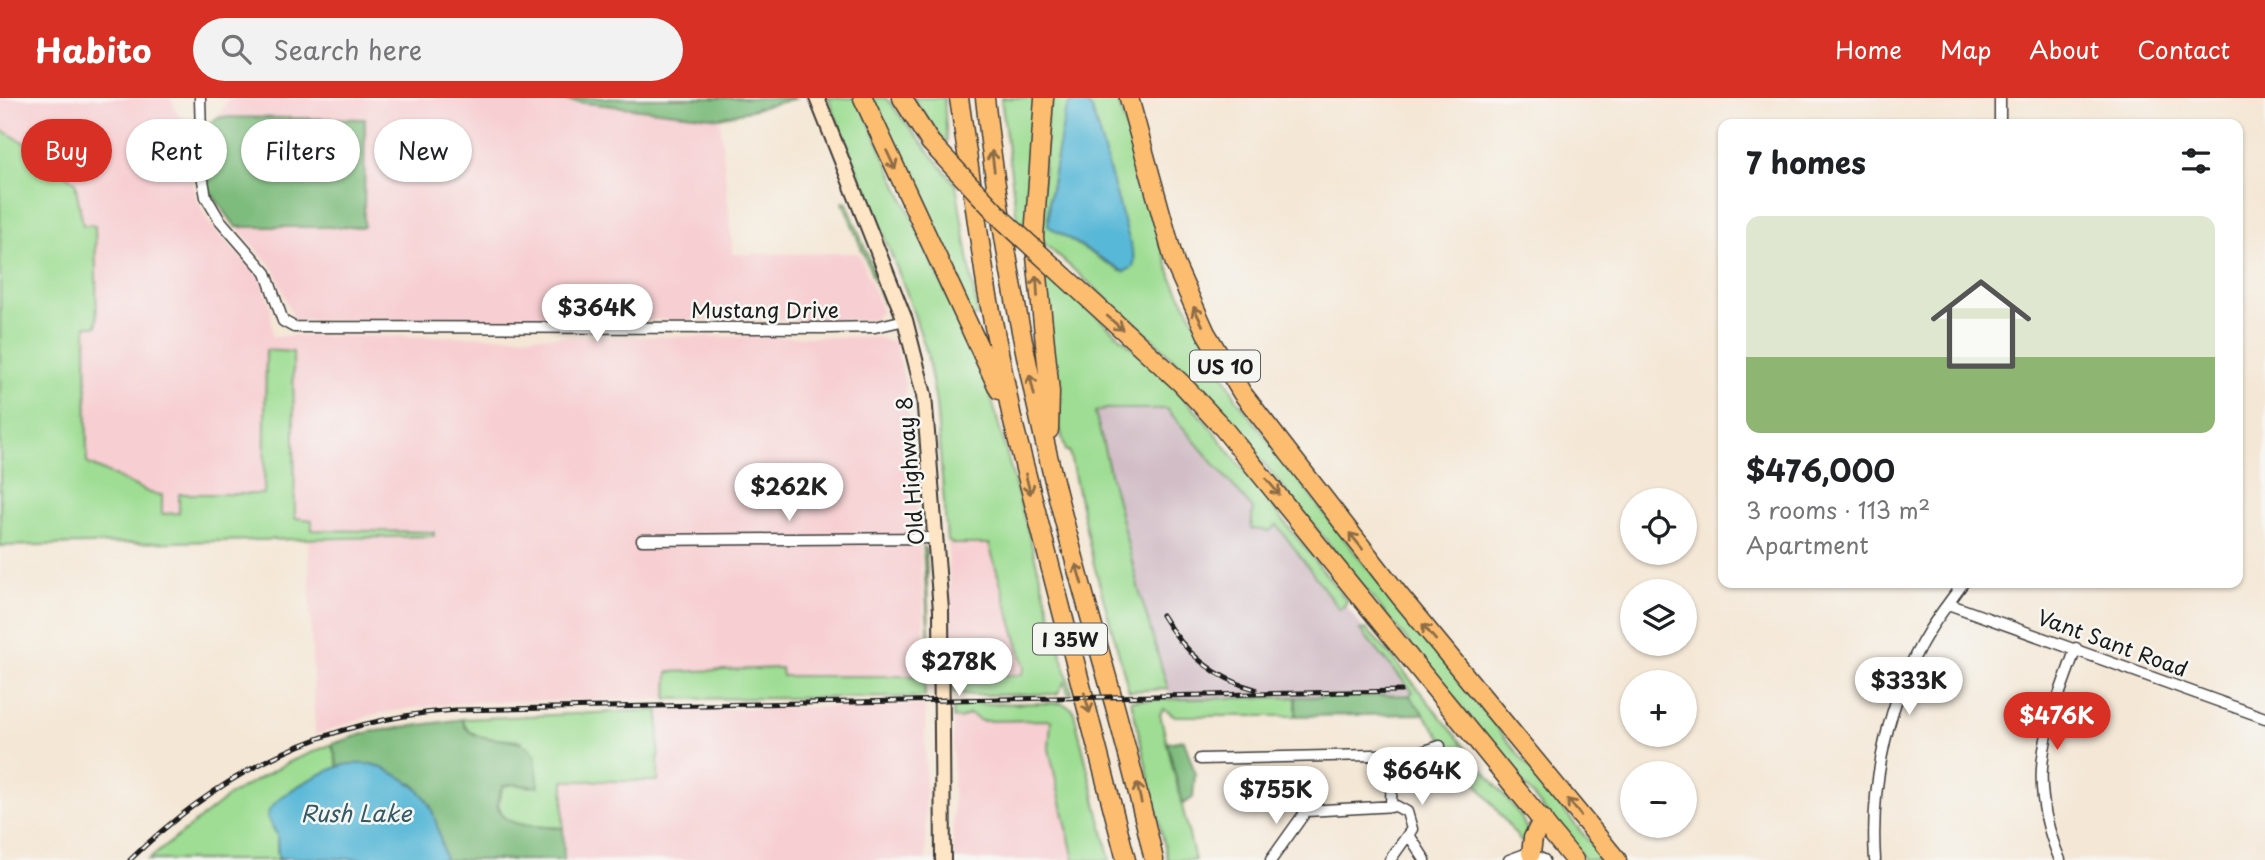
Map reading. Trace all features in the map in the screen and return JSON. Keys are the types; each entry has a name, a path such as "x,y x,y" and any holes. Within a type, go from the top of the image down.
{"highway":[{"path":"863,98 1012,418"},
{"name":"US 10","path":"899,98 926,136 972,188 1181,383 1297,517 1574,860"},
{"name":"I 35W","path":"958,98 987,291 1012,418 1126,860"},
{"name":"I 35W","path":"985,98 1007,256 1048,452 1154,860"},
{"path":"1044,98 1034,237 1050,392 1048,452"},
{"name":"US 10","path":"1129,98 1175,264 1206,333 1242,393 1382,574 1617,860"},
{"path":"1537,857 1533,838 1541,817"}],"street":[{"name":"Mustang Drive","path":"200,98 202,175 206,197 219,219 267,273 283,321 288,325 351,328 828,328 875,327 905,320"},
{"name":"Old Highway 8","path":"817,98 905,320 924,396 936,538 941,642 943,860"},
{"path":"2000,98 2000,119"},
{"path":"642,540 936,538"},
{"path":"1875,860 1875,805 1889,727 1915,658 1959,588"},
{"name":"Vant Sant Road","path":"1948,604 2265,718"},
{"path":"2060,860 2044,812 2040,760 2047,728 2076,648"},
{"path":"1200,759 1416,754 1440,746"},
{"path":"1391,807 1392,754"},
{"path":"1271,860 1307,811 1402,808 1410,817 1409,835 1390,860"},
{"path":"1409,835 1425,860"},
{"path":"1509,860 1521,853 1537,857"}],"shaded area":[{"path":"0,98 171,98 177,113 184,119 126,119 126,182 193,182 196,198 209,223 261,279 271,309 272,336 874,337 895,342 905,383 913,449 923,601 924,676 781,676 781,669 668,672 667,699 471,702 372,715 315,735 308,541 434,536 312,530 295,518 293,352 266,351 264,494 180,494 179,513 162,514 162,495 150,493 87,463 86,326 97,326 94,225 83,225 75,182 112,182 112,119 21,119 21,141 0,129"},
{"path":"229,98 550,98 720,119 733,254 859,253 882,311 874,320 294,320 274,269 236,227 364,227 365,119 218,117"},
{"path":"1107,409 1167,409 1253,509 1256,528 1270,531 1277,525 1339,608 1345,605 1363,628 1361,631 1414,693 1172,700 1139,590 1095,412"},
{"path":"948,542 989,544 1025,669 1023,674 953,679 953,682"},
{"path":"925,705 926,860 564,860 564,781 657,781 659,710"},
{"path":"970,714 981,721 1051,720 1049,749 1074,860 953,860 953,718 960,719"}],"green space":[{"path":"551,98 797,98 720,118 551,99"},
{"path":"828,98 858,98 989,389 1072,693 1068,693 1065,682 1057,694 972,695 952,692 953,679 956,677 1021,675 1025,668 989,544 953,544 947,540 936,403 927,353 906,291"},
{"path":"868,98 886,98 956,185 978,316 969,318"},
{"path":"913,98 944,98 947,142 945,143"},
{"path":"1001,98 1040,98 1030,232 1017,220"},
{"path":"1048,98 1117,98 1172,279 1236,398 1335,528 1604,860 1585,860 1214,402 1156,342 1039,239","holes":["1092,109 1109,174 1120,271 1048,226 1049,200 1065,113"]},
{"path":"218,117 365,119 364,227 236,227 209,190 209,182 227,182 227,119 216,119"},
{"path":"0,129 21,141 21,182 75,182 83,225 95,225 97,326 86,326 87,463 150,493 162,495 162,514 179,513 179,494 264,494 266,350 293,352 295,518 312,520 312,530 434,532 434,536 0,546"},
{"path":"843,202 847,203 884,297 884,305"},
{"path":"1042,269 1157,369 1206,422 1347,601 1345,605 1339,609 1277,525 1270,531 1251,529 1253,509 1167,409 1107,409 1095,412 1139,590 1168,689 1129,691 1093,561 1069,451 1066,451 1060,429"},
{"path":"923,546 926,551 929,638"},
{"path":"1366,629 1388,652 1520,815 1528,832 1527,841 1522,843 1409,695 1413,692 1360,630"},
{"path":"781,668 782,676 924,676 925,697 667,699 668,672"},
{"path":"1409,695 1424,714 1296,716 1296,697"},
{"path":"1296,697 1296,716 1175,716 1164,709 1160,714 1195,860 1168,860 1131,700"},
{"path":"1061,703 1073,709 1110,860 1074,860 1049,749 1051,720 981,721 970,714 960,719 953,718 953,707 969,704"},
{"path":"659,710 658,781 564,781 563,828 518,825 505,821 498,804 503,786 513,784 531,787 521,741 478,735 465,726 462,719"},
{"path":"462,719 466,728 474,734 517,742 535,754 539,787 513,784 503,786 498,800 499,811 515,823 563,828 564,860 445,860 431,807 414,784 344,765 338,767 332,744 370,732"},
{"path":"1184,740 1195,773 1193,798 1183,804 1167,743"},
{"path":"332,744 338,768 287,793 267,817 277,835 277,852 283,860 148,860 231,794 289,762"}],"water":[{"path":"1085,102 1092,109 1135,260 1133,267 1124,272 1048,226 1049,200 1065,113 1070,103"},
{"name":"Rush Lake","path":"347,764 372,764 406,781 426,799 432,810 445,860 278,858 277,835 267,817 277,801 311,779 335,768"}],"railway":[{"path":"1162,615 1180,641 1201,662 1226,678 1255,689"},
{"path":"130,860 165,828 240,775 320,738 409,715 456,710 1401,691"}]}
